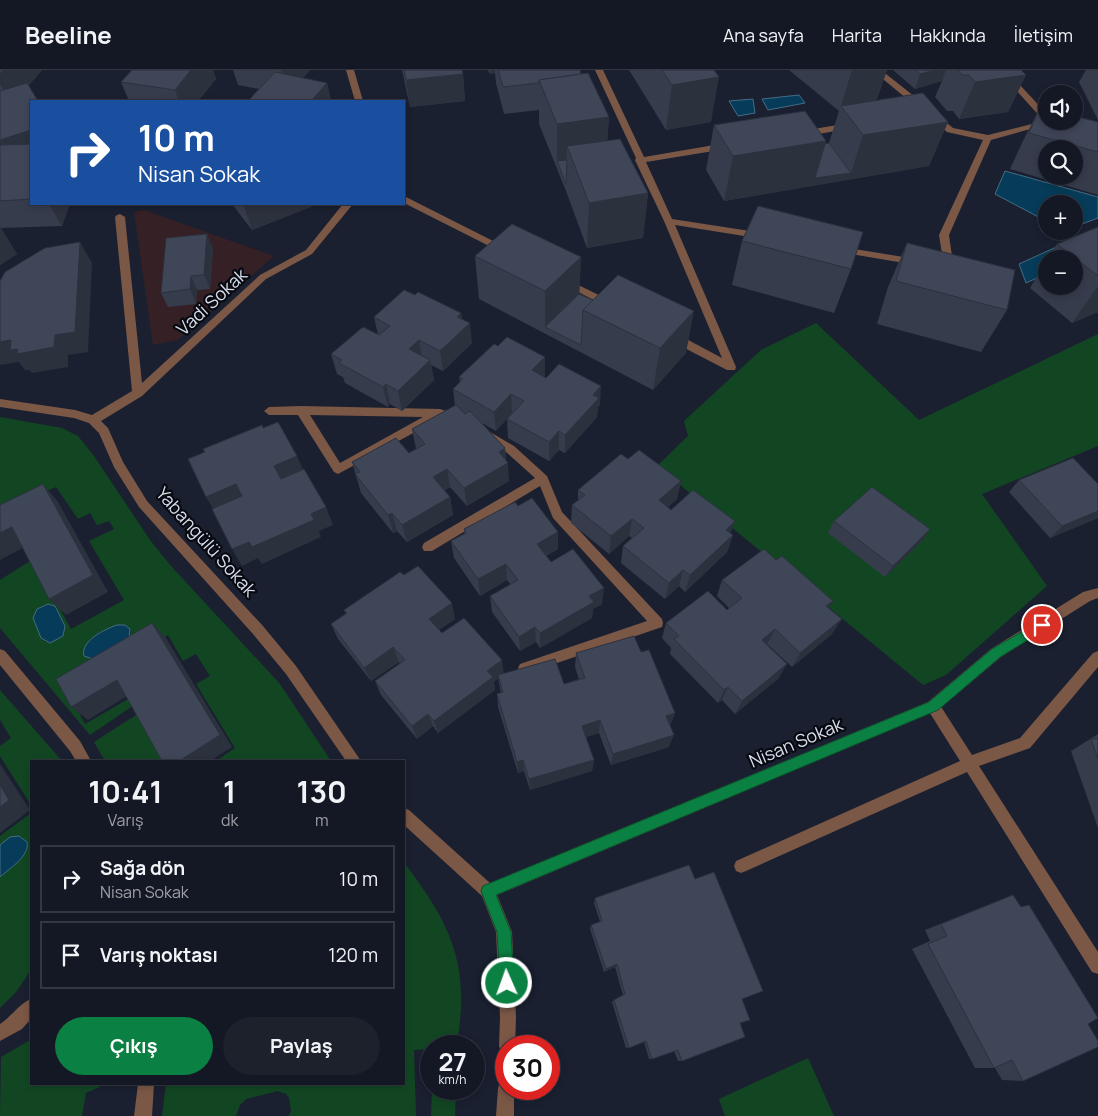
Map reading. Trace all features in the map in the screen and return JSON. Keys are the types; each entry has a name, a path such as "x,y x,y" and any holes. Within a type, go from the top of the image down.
{"street":[{"path":"350,70 359,100"},
{"path":"599,70 639,160 669,221 731,367 660,330"},
{"path":"876,70 925,113 950,130 988,138 1038,124"},
{"path":"1002,70 1038,109"},
{"path":"795,135 854,125"},
{"path":"831,248 926,264 946,256 944,235 988,138"},
{"path":"639,160 737,144"},
{"path":"405,200 510,253"},
{"name":"Vadi Sokak","path":"93,420 138,393 263,277 309,252 347,205"},
{"path":"120,216 138,393"},
{"path":"669,221 774,238"},
{"path":"554,276 616,308"},
{"path":"0,403 68,413 93,420"},
{"path":"301,410 338,469 440,413"},
{"path":"269,411 359,410 440,413 462,421 510,449 543,479 557,515 657,624 525,668"},
{"name":"Yabangülü Sokak","path":"93,420 104,431 118,464 143,504 263,636 291,670 353,760"},
{"path":"428,547 543,479"},
{"name":"Nisan Sokak","path":"488,891 933,706 996,653 1087,596 1098,593"},
{"path":"0,655 75,746 83,760"},
{"path":"741,866 970,763 1025,743 1098,657"},
{"path":"933,706 1098,966"},
{"path":"405,816 488,891 504,932 507,1035"},
{"path":"0,1033 30,1009"},
{"path":"144,1116 146,1085"},
{"path":"506,1100 506,1116"}],"shaded area":[{"path":"144,210 274,256 178,340 153,345 134,212"}],"green space":[{"path":"816,323 919,420 1098,334 1098,446 982,494 1047,586 946,675 923,685 657,466 688,436 684,421 761,350"},
{"path":"0,417 62,428 78,436 94,456 150,540 171,566 280,684 330,760 217,760 235,748 196,684 210,676 196,654 183,661 168,635 68,693 85,724 130,698 134,705 90,735 0,628 0,580 33,559 71,629 124,600 89,541 114,529 109,521 97,525 90,513 78,519 56,487 10,508 0,529","holes":["44,605 55,606 65,626 59,638 46,642 41,638 37,609","117,625 128,627 131,631 129,638 91,640"]},
{"path":"0,690 61,760 30,760 30,803 0,756 0,746 11,738 0,720"},
{"path":"139,713 168,760 104,760 94,742"},
{"path":"30,814 30,971 16,992 0,1008 0,877 27,850 0,845 0,836"},
{"path":"405,863 435,907 450,939 456,956 461,993 458,1035 420,1035 420,1050 414,1050 416,1116 289,1116 291,1111 289,1098 286,1094 278,1091 246,1099 240,1105 236,1116 162,1116 166,1085 405,1085"},
{"path":"30,1040 30,1085 104,1085 86,1093 82,1116 0,1116 1,1057"},
{"path":"808,1058 834,1116 725,1116 719,1099"},
{"path":"432,1100 456,1100 455,1116 431,1116"}],"water":[{"path":"799,95 805,103 768,110 762,99"},
{"path":"753,99 755,113 738,116 729,101"},
{"path":"1005,171 1038,180 1038,185 1055,185 1098,197 1098,218 1083,224 1083,195 1038,195 1038,217 995,194"},
{"path":"1098,228 1081,250 1050,250 1072,240 1083,240 1083,235"},
{"path":"1038,255 1038,278 1026,283 1019,264"},
{"path":"48,604 55,606 65,626 63,636 50,643 41,638 33,618 37,609"},
{"path":"117,625 125,625 130,629 129,638 93,659 84,656 86,645 94,636"},
{"path":"19,836 27,842 25,852 0,877 0,845 10,837"}],"building":[{"path":"132,70 191,70 175,90 121,82"},
{"path":"404,70 462,70 463,74 406,80"},
{"path":"498,70 580,70 581,74 539,80 539,83 503,87"},
{"path":"662,70 714,70 719,77 672,85"},
{"path":"915,70 935,70 920,74"},
{"path":"958,70 1021,70 1026,75 975,82 969,75 962,75"},
{"path":"275,72 327,83 312,100 249,100"},
{"path":"588,73 609,117 557,124 539,80"},
{"path":"27,83 37,100 30,100 30,130 0,140 0,91"},
{"path":"923,93 948,122 863,135 841,106"},
{"path":"805,111 826,141 733,156 714,125"},
{"path":"1038,112 1038,130 1083,130 1083,118 1098,122 1098,152 1083,148 1083,140 1054,140 1029,133"},
{"path":"620,139 648,193 589,203 567,146"},
{"path":"829,143 851,173 815,178 825,144"},
{"path":"30,144 30,199 0,201 0,145"},
{"path":"567,160 566,184 557,161"},
{"path":"758,206 863,232 851,269 742,241"},
{"path":"512,224 581,257 545,291 475,256"},
{"path":"1098,227 1098,276 1083,264 1083,250 1065,250 1057,244 1067,240 1083,240 1083,233"},
{"path":"207,234 204,275 191,276 190,289 161,293 166,238"},
{"path":"80,242 75,332 55,335 54,347 17,354 18,349 10,350 11,340 0,342 0,281 5,272 45,248"},
{"path":"907,243 1015,270 1007,310 896,281"},
{"path":"618,275 694,311 660,348 583,310"},
{"path":"404,290 415,295 418,292 461,313 457,317 470,323 440,351 419,340 409,349 430,360 398,391 386,384 383,387 339,363 342,360 331,354 363,327 379,335 390,326 374,317"},
{"path":"579,294 593,300 583,310 581,345 545,327"},
{"path":"507,337 545,357 532,370 546,378 559,364 601,386 593,395 599,398 565,435 559,431 549,442 507,419 524,401 511,394 494,412 453,389 463,379 459,377 494,344 498,346"},
{"path":"456,405 465,414 470,411 505,448 499,452 508,463 464,488 447,469 433,477 450,497 402,525 392,513 388,515 355,474 360,472 352,462 396,438 409,453 425,444 412,429"},
{"path":"278,422 297,456 274,466 281,479 304,469 326,507 311,514 314,520 252,547 249,542 232,549 212,509 242,496 236,484 206,497 188,459 205,452 203,449 262,425 263,428"},
{"path":"639,450 681,481 659,500 671,510 693,490 735,521 726,530 733,535 690,575 683,570 669,583 623,546 644,528 632,519 611,536 572,505 585,495 578,490 621,454 628,459"},
{"path":"1073,458 1098,484 1098,511 1062,526 1019,480"},
{"path":"43,484 93,575 49,599 12,527 0,533 0,505"},
{"path":"872,487 930,529 893,566 834,521"},
{"path":"532,498 558,532 537,544 551,562 573,549 604,588 589,596 594,602 540,633 535,627 519,637 490,596 518,580 506,564 478,579 451,541 466,533 464,529 515,502 518,506"},
{"path":"764,549 776,560 782,556 833,601 826,606 842,619 800,653 775,629 762,640 787,664 742,701 728,687 724,690 674,639 679,636 666,623 708,591 727,610 742,598 722,580"},
{"path":"418,566 452,603 429,619 442,633 464,618 502,660 487,671 493,677 434,721 428,714 412,726 375,681 405,660 393,647 364,668 331,624 347,613 344,610 400,572 404,575"},
{"path":"152,623 220,735 181,760 161,760 117,680 71,707 56,679"},
{"path":"634,636 641,652 649,650 675,713 666,716 674,735 613,754 600,720 582,726 594,760 529,779 523,760 517,762 497,694 503,692 498,675 555,659 564,684 585,678 576,653"},
{"path":"1091,739 1098,739 1098,759"},
{"path":"0,785 9,800 0,807"},
{"path":"689,865 695,879 714,872 763,991 742,999 750,1020 740,1023 745,1037 682,1061 678,1050 652,1059 646,1041 629,1048 614,1000 625,994 617,964 606,969 591,925 602,921 595,898"},
{"path":"1013,895 1021,907 1029,905 1098,1018 1088,1024 1098,1041 1098,1047 1023,1081 1012,1060 994,1068 928,944 947,936 941,924"}],"route":[{"path":"507,983 504,932 488,891 933,706 996,653 1042,625"}]}
